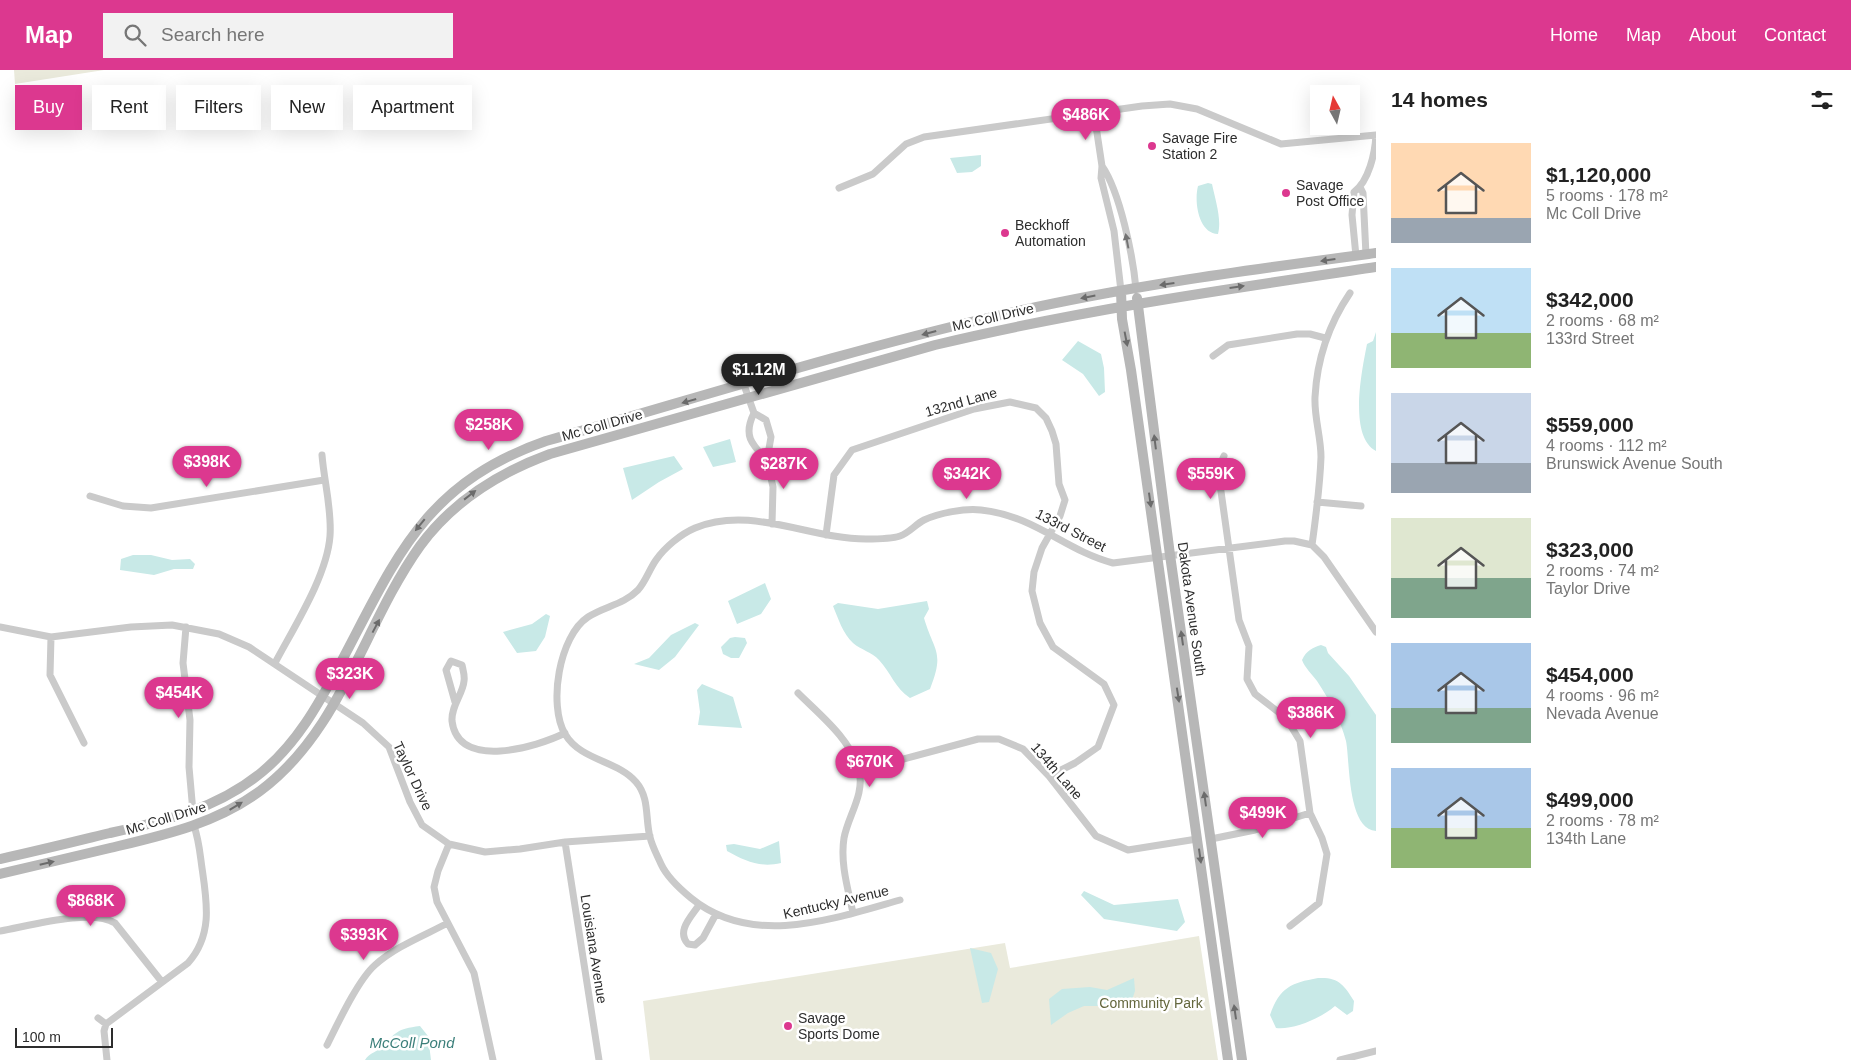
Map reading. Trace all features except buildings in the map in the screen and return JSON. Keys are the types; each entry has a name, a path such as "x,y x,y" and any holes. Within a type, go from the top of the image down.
{"main road":[{"name":"Mc Coll Drive","path":"0,859 164,821 193,812 218,801 262,772 294,739 323,696 401,551 429,514 465,482 503,458 546,441 991,317 1121,291 1366,255"},
{"name":"Mc Coll Drive","path":"0,874 194,826 236,807 278,776 313,738 335,703 419,547 444,518 472,493 508,471 550,454 943,343 1050,318 1376,267"},
{"name":"Dakota Avenue South","path":"1136,289 1170,555 1242,1060"},
{"name":"Dakota Avenue South","path":"1121,291 1121,306 1158,556 1228,1060"}],"street":[{"path":"839,188 873,174 906,144 924,137 1157,104 1182,105 1212,113 1248,132 1281,144 1376,135 1372,159 1360,187 1363,193 1366,255"},
{"name":"Dakota Avenue South","path":"1094,113 1102,166 1101,178 1114,230 1121,291"},
{"name":"Dakota Avenue South","path":"1102,166 1109,176 1122,219 1136,289"},
{"path":"1350,293 1337,312 1326,338 1315,397 1321,457 1312,545 1324,557 1375,627"},
{"path":"1213,356 1228,345 1297,334 1310,334 1326,338"},
{"path":"455,702 446,670 450,661 462,665 464,681 455,702 452,721 458,736 476,751 494,752 546,743 565,733 558,707 562,655 572,634 587,617 617,606 631,597 641,587 657,559 671,543 694,528 721,520 772,524 773,488 767,460 771,437 766,420 754,413 744,385"},
{"name":"132nd Lane","path":"826,535 834,475 852,450 974,409 1010,402 1036,408 1046,418 1056,444 1059,484 1065,500 1060,516 1042,548 1034,572 1032,591 1040,623 1053,647 1104,684 1114,705 1098,747 1075,763 1049,776"},
{"path":"754,413 748,426 752,445 767,460"},
{"path":"275,663 318,579 328,552 330,522 322,455"},
{"path":"1224,456 1218,470 1239,620 1249,646 1246,679 1255,694 1286,718 1297,733 1302,750 1310,813 1326,845 1327,864 1319,903 1290,926"},
{"path":"90,496 123,506 151,508 324,480"},
{"path":"1317,502 1361,506"},
{"name":"133rd Street","path":"772,524 826,535 865,539 901,536 924,520 975,509 1004,513 1050,533 1097,559 1113,563 1294,540 1312,545"},
{"name":"Taylor Drive","path":"0,628 51,637 144,626 186,627 235,641 275,663 335,703 363,723 389,747 410,802 422,825 449,844 485,852 565,842 650,836"},
{"path":"186,627 183,663 190,720 190,767 193,812"},
{"path":"51,637 50,675 84,743"},
{"path":"798,693 838,733 859,771 857,799 844,837 844,863 853,914"},
{"name":"Kentucky Avenue","path":"565,733 576,747 624,772 636,782 646,805 650,836 662,866 673,880 700,905 716,914 745,924 777,928 853,914 900,900"},
{"name":"134th Lane","path":"859,771 978,739 999,739 1023,749 1049,776 1096,836 1128,850 1197,838"},
{"path":"1211,838 1255,830 1310,813"},
{"path":"107,1060 104,1031 106,1024 195,956 207,922 208,909 194,826"},
{"name":"Louisiana Avenue","path":"565,842 599,1060"},
{"path":"449,844 434,887 437,902 446,924 474,973 493,1060"},
{"path":"700,905 683,930 683,939 688,944 695,945 703,938 716,914"},
{"path":"0,931 89,916 108,919 115,923 162,982"},
{"path":"327,1044 347,1006 374,965 414,940 446,924"},
{"path":"98,1018 106,1024"},
{"path":"1340,1060 1376,1051"}],"green space":[{"path":"14,70 104,70 15,84"},
{"name":"Community Park","path":"1199,936 1218,1060 650,1060 643,1001 1005,943 1010,968"}],"water":[{"path":"981,155 981,166 972,172 957,173 950,158"},
{"path":"1208,183 1212,184 1218,209 1218,234 1206,228 1197,208 1198,186"},
{"path":"1376,332 1376,451 1367,443 1362,432 1359,402 1367,344 1373,341"},
{"path":"1078,341 1101,354 1104,368 1105,392 1099,396 1083,374 1062,360"},
{"path":"730,439 736,462 713,467 703,447"},
{"path":"674,456 683,469 632,500 623,468"},
{"path":"133,555 151,555 172,560 190,559 195,564 193,569 174,569 154,575 120,570 121,559"},
{"path":"765,583 771,599 761,614 737,624 728,601"},
{"path":"927,601 929,609 924,618 936,652 937,667 930,689 910,698 901,690 876,657 849,639 841,626 833,606 838,603 878,609"},
{"path":"546,614 550,616 545,637 536,651 517,653 503,632 532,624"},
{"path":"695,623 699,625 675,657 659,670 634,664 649,658 671,635"},
{"path":"730,638 745,638 747,643 739,658 731,658 723,654 721,647"},
{"path":"1321,645 1326,647 1328,653 1349,676 1376,715 1376,831 1367,827 1360,819 1352,793 1346,741 1341,726 1326,695 1302,660 1310,650"},
{"path":"702,684 733,697 742,728 698,725 700,712 697,690"},
{"path":"779,841 781,863 766,865 746,861 727,851 726,845 734,844 760,849"},
{"path":"1084,891 1114,905 1178,899 1185,922 1177,931 1104,919 1081,895"},
{"path":"970,948 991,953 998,969 989,1002 982,1003"},
{"path":"1134,978 1135,991 1131,1003 1115,1000 1102,1006 1084,1006 1068,1013 1051,1025 1049,999 1062,989 1090,987 1107,990"},
{"path":"1318,978 1331,979 1344,986 1354,1001 1353,1011 1347,1015 1335,1006 1322,1015 1299,1025 1276,1028 1270,1015 1282,992 1301,982"},
{"name":"McColl Pond","path":"420,1026 428,1036 431,1060 365,1060 397,1032 406,1028"}],"place":[{"name":"Savage Fire Station 2","path":"1152,146"},
{"name":"Savage Post Office","path":"1286,193"},
{"name":"Beckhoff Automation","path":"1005,233"},
{"name":"Savage Sports Dome","path":"788,1026"}]}
